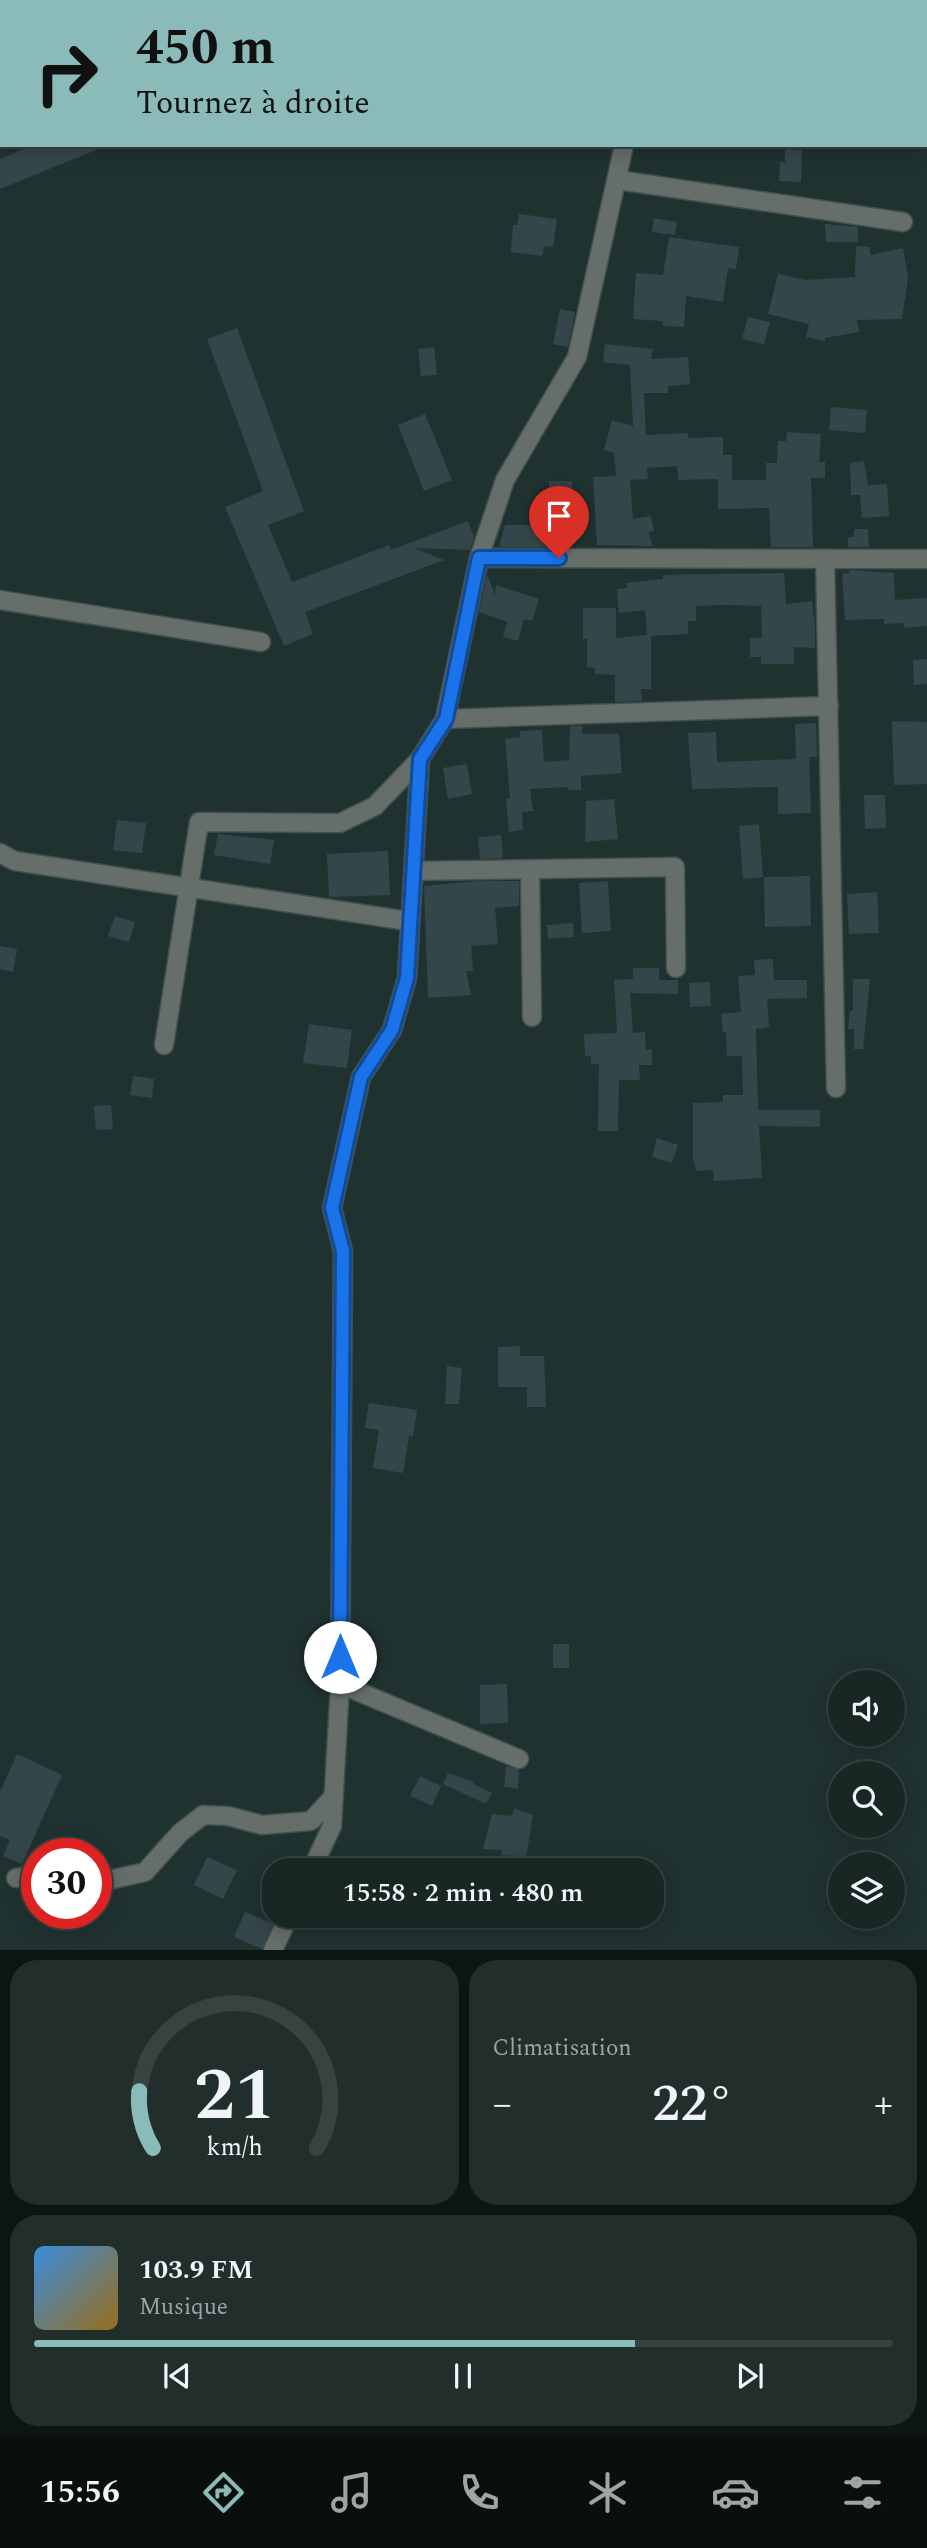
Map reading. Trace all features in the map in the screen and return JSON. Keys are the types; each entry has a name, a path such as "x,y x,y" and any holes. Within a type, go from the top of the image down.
{"street":[{"path":"164,1045 199,822 340,823 375,806 420,759 446,719 479,558 505,480 577,357 624,147"},
{"path":"618,180 903,222"},
{"path":"479,558 927,559"},
{"path":"825,559 836,1088"},
{"path":"0,600 261,642"},
{"path":"446,719 828,706"},
{"path":"317,1858 332,1826 340,1684 343,1251 332,1208 361,1077 392,1030 407,978 408,921 415,871 420,759"},
{"path":"0,853 15,861 408,921"},
{"path":"415,871 675,867 676,968"},
{"path":"530,870 532,1017"},
{"path":"340,1684 519,1759"},
{"path":"112,1879 145,1872 180,1833 203,1815 228,1816 262,1825 311,1821 334,1797"},
{"path":"16,1878 21,1877"},
{"path":"273,1950 283,1928"}],"building":[{"path":"28,147 104,147 0,189 0,159"},
{"path":"785,149 802,150 801,182 779,181 780,162 785,162"},
{"path":"519,214 557,219 553,247 544,246 542,256 511,252 513,225 517,225"},
{"path":"654,218 677,222 675,235 652,232"},
{"path":"825,224 858,227 858,242 826,242"},
{"path":"669,237 739,247 736,269 728,268 723,302 686,296 684,327 663,326 663,321 633,319 636,273 663,275"},
{"path":"856,246 870,247 870,255 903,248 908,278 902,319 857,320 859,332 825,338 825,341 806,337 809,324 768,314 778,274 806,280 855,277"},
{"path":"560,309 575,312 568,347 553,344"},
{"path":"748,317 770,322 764,344 742,339"},
{"path":"237,328 304,511 268,525 292,582 389,545 391,550 468,521 474,537 470,550 414,548 444,560 305,612 313,634 284,646 225,507 263,491 207,339"},
{"path":"605,344 653,349 651,359 688,357 690,384 668,386 668,393 644,393 646,435 688,433 688,438 723,437 723,455 732,455 732,480 766,480 766,463 777,463 778,441 786,441 787,432 821,434 819,462 825,462 825,478 811,478 813,547 771,547 769,508 718,509 718,479 678,480 677,466 647,468 648,479 630,480 633,519 651,516 654,531 649,532 652,546 597,545 593,477 616,476 614,453 604,450 612,420 633,426 630,365 603,362"},
{"path":"434,347 437,375 421,376 418,349"},
{"path":"831,407 867,410 865,433 829,430"},
{"path":"425,414 452,480 424,491 398,425"},
{"path":"864,461 868,485 887,484 889,516 862,518 860,495 851,495 850,463"},
{"path":"549,481 572,481 571,547 499,547 505,525 548,525"},
{"path":"854,529 868,529 869,547 848,547 848,537 854,537"},
{"path":"849,570 894,573 895,600 927,598 927,626 904,628 904,623 884,624 884,619 845,620 842,574 849,573"},
{"path":"784,573 786,604 812,601 815,625 815,648 794,647 794,664 761,664 761,657 750,657 750,638 762,638 761,606 726,605 696,606 696,621 688,621 688,634 651,636 651,689 641,689 642,701 615,702 615,675 595,674 595,668 587,667 583,608 616,608 616,638 647,635 645,610 619,613 617,589 627,588 626,583 663,579 663,575"},
{"path":"487,574 495,595 496,585 539,599 532,621 524,619 518,641 503,637 507,622 479,612"},
{"path":"927,659 927,684 914,685 913,660"},
{"path":"892,721 927,722 927,784 894,785"},
{"path":"816,723 817,757 809,757 811,813 778,814 778,787 692,789 688,733 716,732 717,762 796,759 795,724"},
{"path":"570,726 583,726 582,734 619,734 622,773 581,776 581,790 568,790 569,787 530,789 533,811 522,812 523,830 509,832 506,799 510,798 505,739 520,737 520,731 542,730 544,762 569,760"},
{"path":"467,764 472,794 448,799 443,768"},
{"path":"864,795 885,795 886,828 865,829"},
{"path":"614,799 618,839 585,842 586,801"},
{"path":"117,820 146,823 142,853 113,850"},
{"path":"759,824 763,877 743,879 739,826"},
{"path":"218,834 274,840 270,864 214,855"},
{"path":"501,835 503,858 480,859 478,837"},
{"path":"388,851 390,895 329,897 327,854"},
{"path":"810,876 811,926 765,927 764,877"},
{"path":"479,881 519,881 519,906 495,908 498,944 471,946 473,971 466,971 471,995 428,998 424,886"},
{"path":"608,881 611,931 582,933 579,883"},
{"path":"877,892 879,933 849,934 847,894"},
{"path":"115,916 135,922 129,942 108,936"},
{"path":"573,923 574,937 548,939 547,925"},
{"path":"0,946 17,949 13,972 0,969"},
{"path":"773,959 774,980 807,980 807,998 767,999 769,1027 756,1029 758,1110 820,1110 820,1127 759,1126 762,1178 714,1181 713,1170 697,1171 693,1160 693,1103 723,1102 723,1095 743,1095 742,1056 727,1056 726,1032 723,1032 721,1014 741,1012 738,976 755,975 754,960"},
{"path":"633,968 659,968 659,980 678,980 678,994 630,993 633,1033 645,1032 646,1050 652,1049 652,1065 639,1065 640,1080 619,1080 618,1131 598,1131 599,1064 591,1064 591,1056 585,1056 584,1034 617,1033 614,980 633,979"},
{"path":"853,979 870,979 863,1049 854,1049 854,1029 848,1029 850,1011 853,1011"},
{"path":"710,982 711,1006 690,1007 689,983"},
{"path":"309,1024 352,1030 347,1068 303,1063"},
{"path":"133,1076 154,1079 152,1098 130,1095"},
{"path":"111,1105 113,1129 96,1130 94,1106"},
{"path":"657,1138 678,1145 672,1163 652,1157"},
{"path":"520,1346 520,1356 544,1356 546,1407 527,1407 527,1387 498,1387 498,1347"},
{"path":"447,1366 462,1368 459,1404 445,1404"},
{"path":"369,1403 417,1410 413,1437 409,1436 403,1473 373,1468 379,1430 365,1428"},
{"path":"553,1644 569,1644 569,1668 553,1668"},
{"path":"507,1684 508,1723 480,1724 480,1685"},
{"path":"17,1754 62,1775 34,1838 21,1838 21,1864 3,1856 10,1840 0,1836 0,1792"},
{"path":"506,1766 519,1770 518,1789 504,1787"},
{"path":"448,1773 475,1782 473,1784 492,1793 486,1804 443,1784"},
{"path":"420,1776 441,1786 432,1806 410,1796"},
{"path":"514,1808 533,1815 526,1857 501,1855 502,1850 483,1849 492,1814 512,1816"},
{"path":"207,1857 237,1870 223,1899 194,1885"},
{"path":"245,1912 262,1919 262,1928 271,1928 262,1949 234,1937"}],"route":[{"path":"340,1657 343,1251 332,1208 361,1077 392,1030 407,978 408,921 415,871 420,759 446,719 479,558 559,558"}]}
